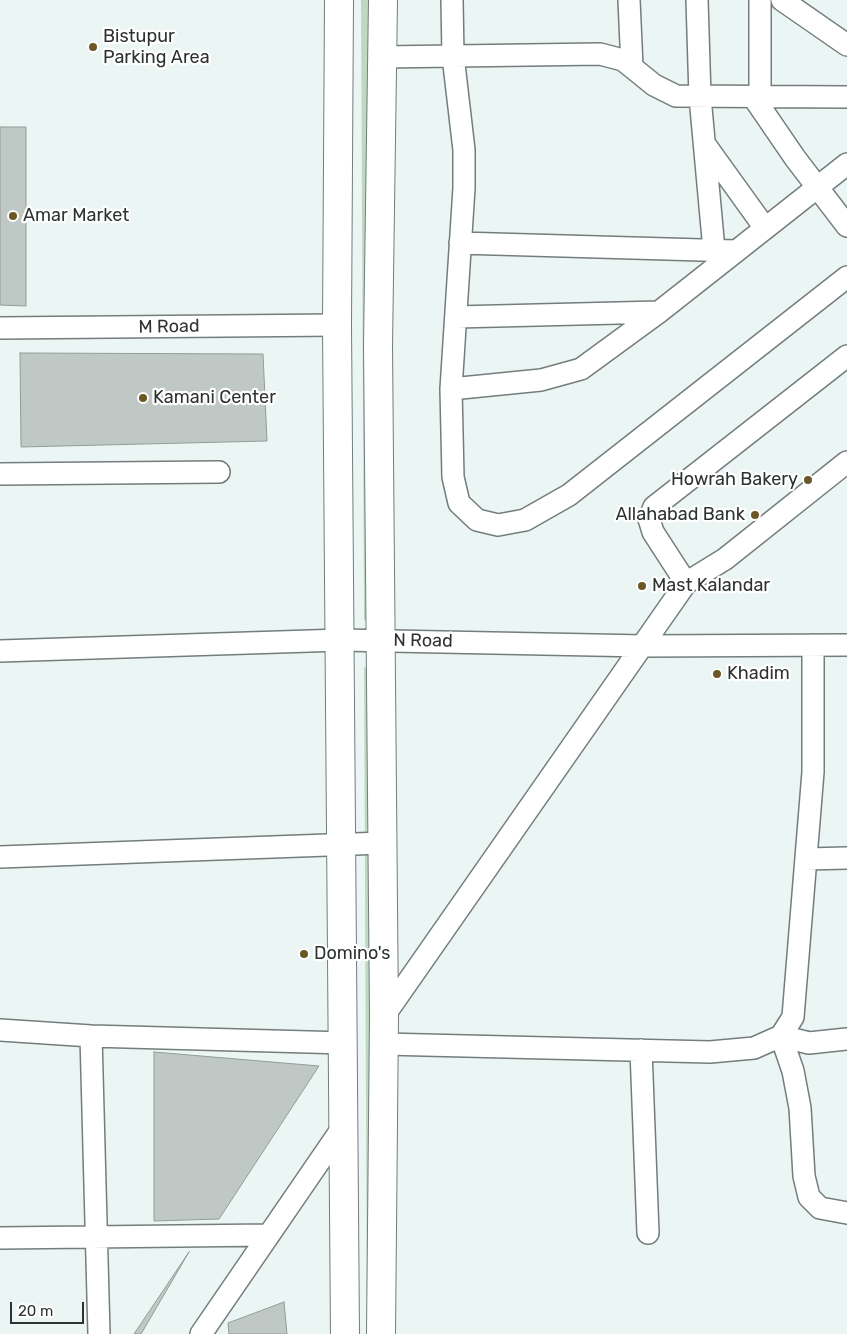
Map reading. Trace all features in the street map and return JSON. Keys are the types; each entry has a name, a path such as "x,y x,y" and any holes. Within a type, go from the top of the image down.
{"street":[{"path":"338,0 337,325 342,640 345,1334"},
{"path":"381,1334 384,1016 378,346 383,0"},
{"path":"452,0 453,56 464,150 451,389 453,477 459,503 476,520 498,525 525,520 569,495 847,277"},
{"path":"629,0 632,67"},
{"path":"697,0 700,97 706,146 714,250"},
{"path":"760,0 757,98 817,187 847,226"},
{"path":"782,0 847,45"},
{"path":"382,57 600,54 623,60 654,86 676,96 757,98 847,97"},
{"path":"706,146 765,228"},
{"path":"451,389 541,380 581,369 659,312 847,164"},
{"path":"460,243 736,251"},
{"path":"456,317 659,312"},
{"name":"M Road","path":"0,328 337,325"},
{"path":"686,583 653,532 649,519 654,507 847,356"},
{"path":"384,1016 644,646 686,583 725,559 847,462"},
{"path":"0,474 219,472"},
{"name":"N Road","path":"0,652 342,640 644,646 847,645"},
{"path":"384,1044 710,1052 754,1048 781,1036 793,1017 806,859 813,772 813,645"},
{"path":"0,857 382,844"},
{"path":"806,859 847,858"},
{"path":"0,1030 91,1036 344,1043"},
{"path":"91,1036 99,1334"},
{"path":"781,1036 809,1043 847,1039"},
{"path":"781,1036 793,1071 800,1108 804,1176 809,1196 820,1208 847,1212"},
{"path":"641,1050 648,1233"},
{"path":"204,1332 345,1124"},
{"path":"0,1238 269,1235"}],"green space":[{"path":"361,0 375,0 377,622 364,620"},
{"path":"364,667 375,671 383,1334 367,1334"}],"building":[{"name":"Amar Market","path":"0,127 26,127 26,306 0,305"},
{"name":"Kamani Center","path":"20,353 263,354 267,441 21,447"},
{"path":"154,1052 319,1066 219,1219 154,1221"},
{"path":"189,1252 141,1334 134,1334"},
{"path":"284,1302 287,1334 229,1334 228,1323"}],"place":[{"name":"Bistupur Parking Area","path":"93,47"},
{"name":"Amar Market","path":"13,216"},
{"name":"Kamani Center","path":"143,398"},
{"name":"Howrah Bakery","path":"808,480"},
{"name":"Allahabad Bank","path":"755,515"},
{"name":"Mast Kalandar","path":"642,586"},
{"name":"Khadim","path":"717,674"},
{"name":"Domino's","path":"304,954"}]}
